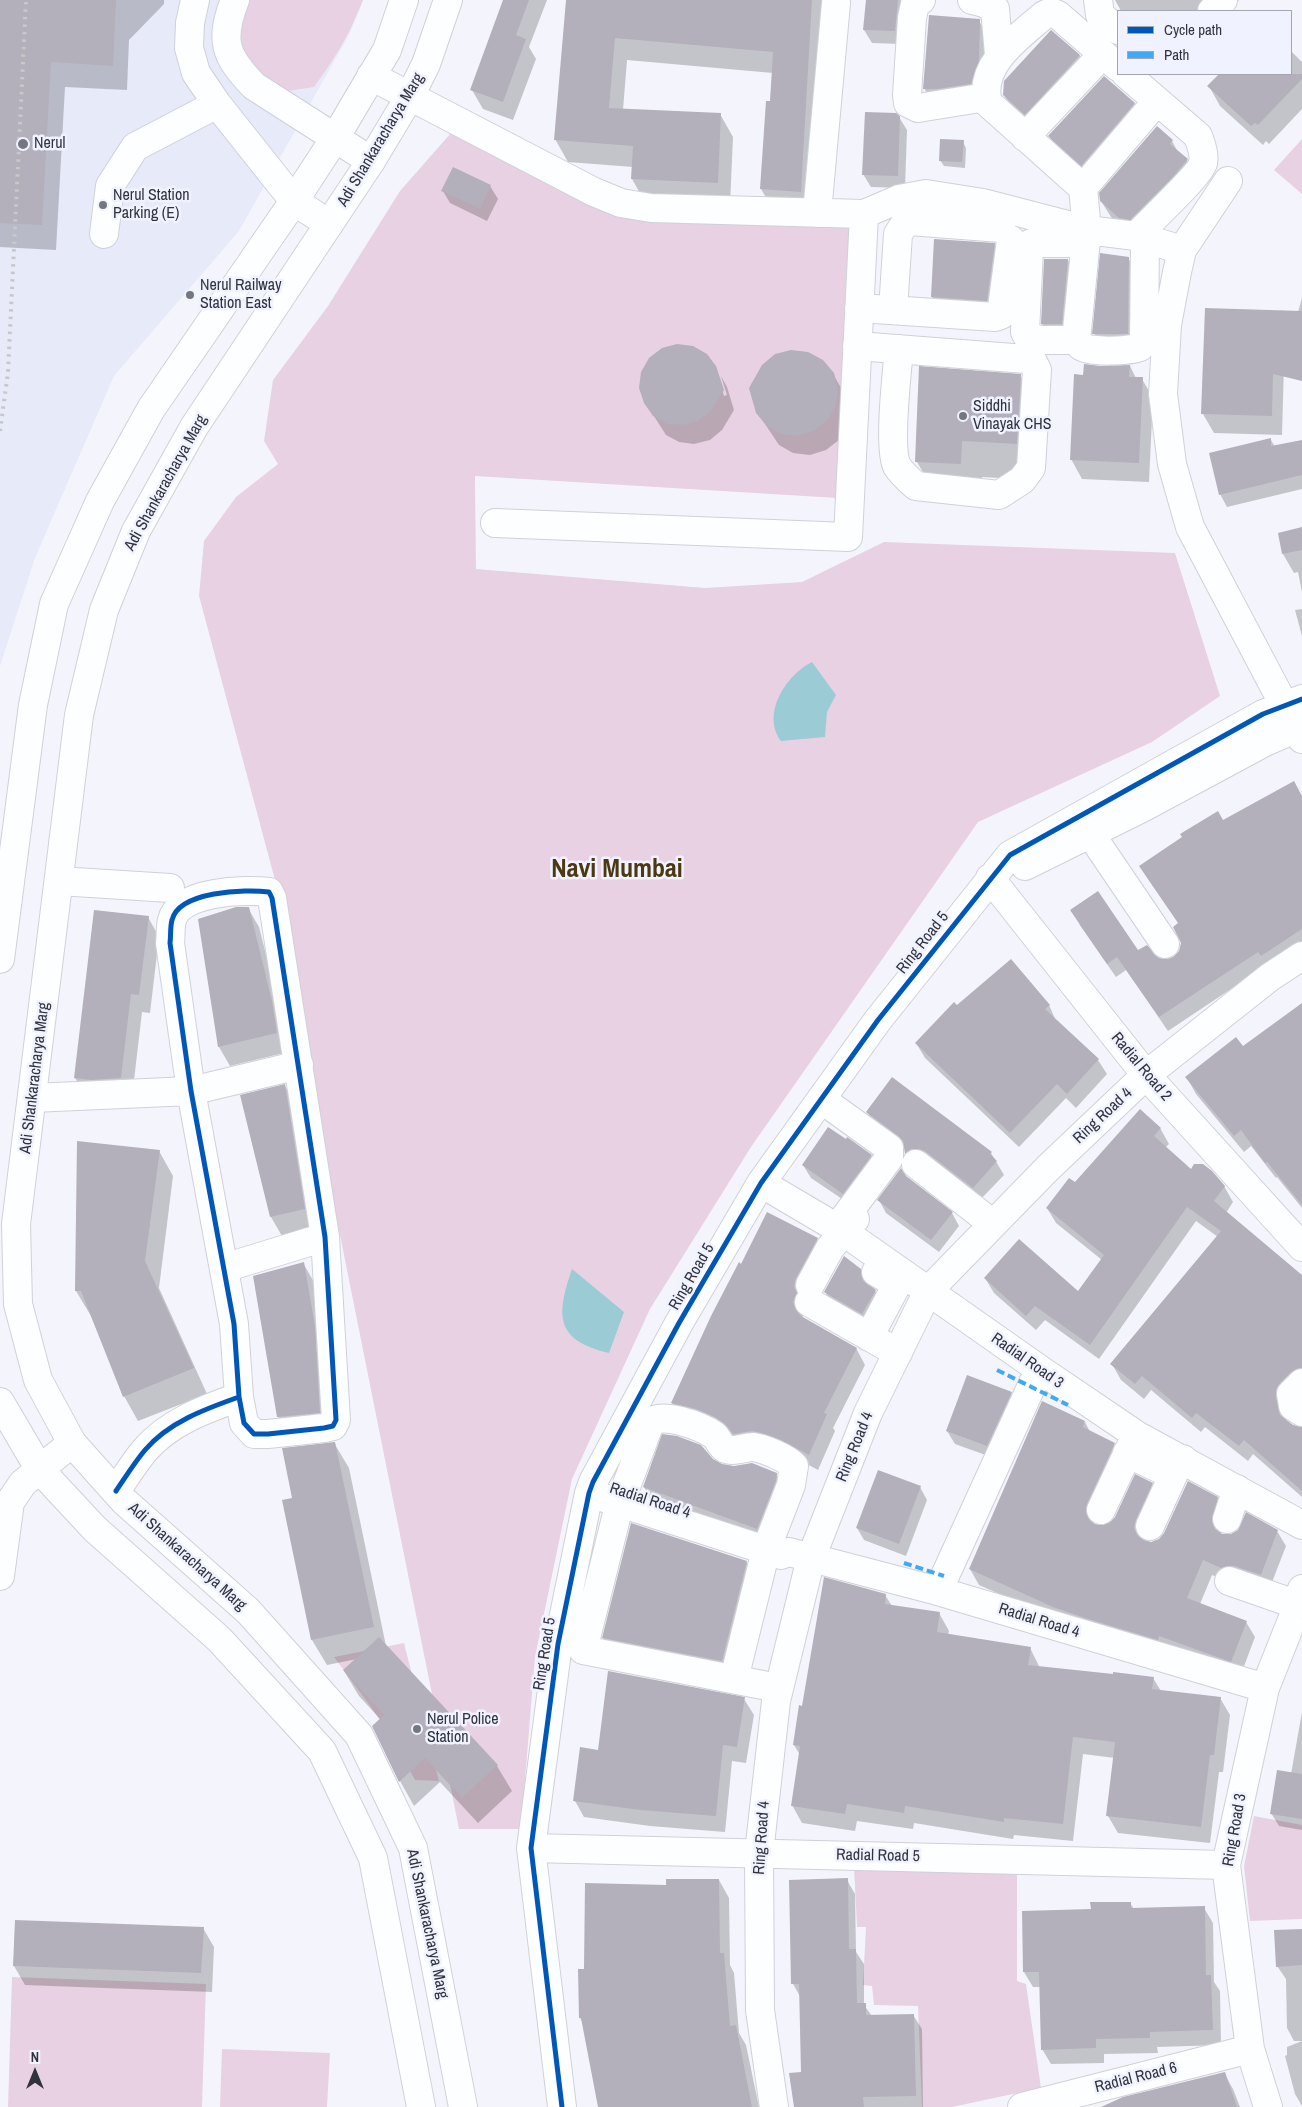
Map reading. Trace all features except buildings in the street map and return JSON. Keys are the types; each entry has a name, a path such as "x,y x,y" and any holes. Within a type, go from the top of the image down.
{"street":[{"path":"195,0 190,23 189,48 196,73 222,110 294,201 329,224"},
{"path":"234,0 227,28 227,44 230,57 254,86 371,161"},
{"path":"0,958 33,705 54,604 100,502 151,409 335,138 387,50 404,0"},
{"name":"Adi Shankaracharya Marg","path":"448,0 426,64 410,96 371,161 194,427 136,531 104,610 79,716 16,1224 18,1304 38,1380 72,1443 116,1491 256,1619 359,1735 413,1848 463,2107"},
{"path":"921,0 914,4 912,18 908,103 918,108 986,97"},
{"path":"972,0 984,3 995,9 999,55"},
{"path":"1098,0 1100,15 1117,29"},
{"path":"1213,10 1223,0"},
{"path":"817,213 836,3"},
{"path":"1025,137 1111,60 1058,14 1052,12 1044,14 999,55 984,92 988,103 1025,137 1083,188 1087,237 1076,340 1082,347 1091,349 1132,350 1140,347 1144,340 1140,237 1203,164 1203,150 1198,136 1127,75"},
{"path":"372,76 594,192 621,203 651,208 864,214 899,198 926,194 983,202 1087,237"},
{"path":"104,234 110,186 135,147 222,110 254,86"},
{"path":"1083,188 1157,101"},
{"path":"1228,181 1182,250 1167,325 1163,394 1172,464 1190,528 1293,702 1300,731"},
{"path":"495,524 848,537 864,214"},
{"path":"859,308 995,317 1001,315 1006,234 910,221 904,224 898,234 893,310"},
{"path":"1076,340 1041,340 1028,337 1025,332 1029,249 1031,243 1087,237 1140,237 1182,250"},
{"path":"857,346 899,349 1026,359 1033,362 1037,370 1031,468 1022,480 999,495 916,486 902,472 896,464 893,426 899,349"},
{"path":"902,472 942,473"},
{"name":"Ring Road 5","path":"1084,825 1262,714 1293,702"},
{"name":"Ring Road 5","path":"562,2107 531,1848 571,1647 591,1488 679,1323 761,1183 878,1020 1010,855 1084,825 1265,742 1300,731"},
{"path":"1084,825 1165,944"},
{"name":"Radial Road 2","path":"990,878 1146,1075 1302,1247"},
{"path":"59,880 170,888"},
{"path":"249,889 269,892 272,898 325,1237 336,1420 332,1426 254,1434 244,1422 239,1397 234,1324 191,1091 170,943 172,919 180,906 191,899 249,889"},
{"name":"Ring Road 4","path":"774,2107 760,2010 759,1853 778,1688 772,1546 868,1413 928,1291 1048,1168 1146,1075 1270,976 1302,956"},
{"path":"32,1098 191,1091 299,1065"},
{"path":"821,1099 889,1148 890,1153 889,1158 840,1230 809,1294 869,1337 898,1353"},
{"path":"916,1164 993,1224"},
{"name":"Radial Road 3","path":"761,1183 840,1230 928,1291 1042,1372 1132,1445 1178,1467 1237,1490 1302,1524"},
{"path":"840,1230 872,1197"},
{"path":"224,1268 325,1237"},
{"path":"869,1337 895,1288 893,1282 876,1272"},
{"path":"938,1591 1034,1383 1042,1372"},
{"path":"1302,1383 1291,1394 1293,1406 1302,1412"},
{"path":"116,1491 145,1450 166,1431 193,1415 239,1397"},
{"path":"0,1402 40,1470 95,1529 223,1643 322,1752 373,1858 421,2107"},
{"path":"734,1679 791,1485 794,1466 789,1460 754,1447 728,1450 720,1445 715,1436 685,1423 662,1417 654,1419 650,1423 622,1497 571,1647 778,1688"},
{"path":"0,1576 10,1502 23,1483 72,1443"},
{"path":"1101,1510 1132,1445"},
{"path":"1150,1526 1178,1467"},
{"name":"Radial Road 4","path":"591,1488 772,1546 938,1591 1265,1688"},
{"path":"1226,1518 1237,1490"},
{"path":"1229,1582 1300,1597"},
{"name":"Ring Road 3","path":"1268,2107 1250,2049 1226,1865 1265,1688 1300,1597"},
{"path":"223,1643 256,1619"},
{"path":"373,1858 413,1848"},
{"name":"Radial Road 5","path":"531,1848 1226,1865"},
{"name":"Radial Road 6","path":"1022,2107 1250,2049"}],"shaded area":[{"path":"0,0 363,0 350,33 239,231 114,376 35,558 0,666"},
{"path":"245,0 363,0 342,45 314,87 281,92 235,51"},
{"path":"451,133 610,214 650,219 852,225 837,498 475,476 476,569 705,588 802,582 884,542 1175,553 1220,696 1152,742 978,822 751,1147 650,1309 572,1479 535,1657 521,1829 459,1829 335,1210 279,895 199,596 204,541 236,497 278,464 264,441 273,380 328,306 400,191"},
{"path":"1302,139 1302,194 1274,170"},
{"path":"404,1643 439,1781 415,1780 396,1745 371,1707 334,1657"},
{"path":"1254,1816 1302,1825 1302,1919 1250,1921 1244,1866"},
{"path":"854,1867 1017,1871 1017,1981 1026,1984 1041,2088 952,2107 922,2107 918,2006 874,2005 872,1986 863,1985 866,1927 857,1927"},
{"path":"12,1977 206,1984 202,2107 8,2107"},
{"path":"222,2049 330,2053 327,2107 220,2107"}],"water":[{"path":"812,662 836,695 827,712 825,737 781,741 774,719 779,696 793,676"},
{"path":"572,1269 624,1312 609,1353 591,1348 578,1341 569,1333 564,1324 562,1313 563,1300"}],"railway":[{"path":"0,431 8,372 26,0"}],"marked path":[{"path":"997,1370 1068,1405"},
{"path":"904,1563 944,1576"}],"cycle path":[{"path":"562,2107 531,1848 558,1644 589,1493 593,1482 679,1323 761,1183 878,1020 1010,855 1263,714 1302,699"},
{"path":"116,1491 145,1450 165,1432 188,1418 239,1397 234,1324 191,1091 170,943 172,920 177,910 187,903 214,894 258,891 269,892 272,898 325,1237 336,1420 333,1426 324,1428 254,1434 244,1423 239,1397"}],"place":[{"name":"Nerul","path":"23,144"},
{"name":"Nerul Station Parking (E)","path":"103,205"},
{"name":"Nerul Railway Station East","path":"190,295"},
{"name":"Siddhi Vinayak CHS","path":"963,416"},
{"name":"Nerul Police Station","path":"417,1729"}],"district":[{"name":"Navi Mumbai","path":"617,870"}]}
